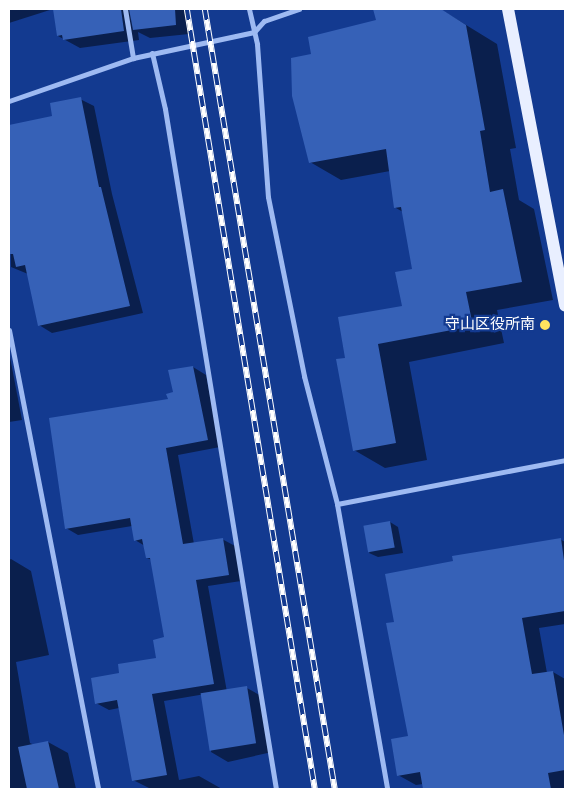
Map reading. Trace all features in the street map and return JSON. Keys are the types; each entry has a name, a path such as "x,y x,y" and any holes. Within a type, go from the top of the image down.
{"main road":[{"path":"508,9 563,282 565,306"}],"street":[{"path":"125,9 133,58"},
{"path":"249,9 254,32 268,197 304,376 337,504 387,789"},
{"path":"9,101 133,58 254,32 264,21 299,9"},
{"path":"152,53 165,109 276,789"},
{"path":"9,330 98,789"},
{"path":"337,504 565,460"}],"building":[{"path":"53,9 121,9 124,31 63,40 62,35 57,36"},
{"path":"129,9 175,9 176,25 133,30"},
{"path":"373,9 441,9 466,25 485,130 480,131 490,192 503,189 522,282 466,292 473,326 378,344 396,443 353,451 336,359 345,358 338,317 402,306 395,272 412,269 401,207 394,208 386,149 309,163 292,96 291,58 311,54 308,37 376,20"},
{"path":"81,97 99,187 101,187 130,306 38,326 25,265 16,267 13,254 9,254 9,125 52,116 50,103"},
{"path":"193,366 208,440 166,448 183,544 223,538 229,575 196,580 214,684 152,694 167,775 132,781 117,700 95,704 91,678 119,673 118,664 156,658 153,640 164,637 150,558 146,558 142,539 134,541 130,518 65,529 49,418 168,399 166,394 173,392 168,370"},
{"path":"390,521 395,548 368,552 363,526"},
{"path":"561,538 565,568 565,611 522,618 532,674 553,671 565,741 565,770 548,773 551,789 423,789 420,772 397,776 391,739 408,736 386,623 394,622 385,574 453,561 452,556"},
{"path":"247,686 256,743 210,751 201,693"},
{"path":"48,741 59,789 27,789 18,747"}],"railway":[{"path":"187,9 315,789"},
{"path":"205,9 335,789"}],"place":[{"name":"守山区役所南","path":"545,325"}]}
